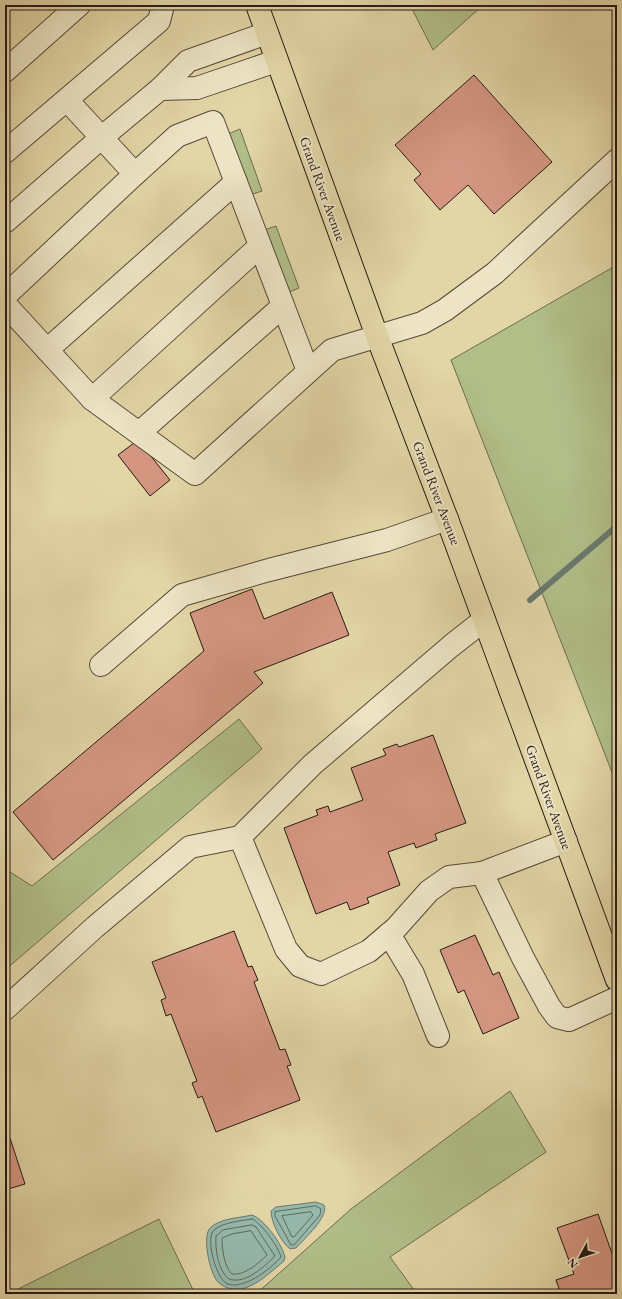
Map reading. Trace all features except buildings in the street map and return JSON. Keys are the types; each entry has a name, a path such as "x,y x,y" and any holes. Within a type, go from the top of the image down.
{"main road":[{"name":"Grand River Avenue","path":"257,5 276,61 377,336 447,519 617,980"}],"lane":[{"path":"5,71 79,5"},
{"path":"5,152 160,21 163,5"},
{"path":"5,222 101,138 160,89 188,61 267,33"},
{"path":"160,89 197,88 276,61"},
{"path":"67,100 135,174"},
{"path":"5,296 177,136 213,122 308,371"},
{"path":"5,304 92,399 195,474 332,350 422,323 445,310 495,273 617,160"},
{"path":"47,350 236,182"},
{"path":"92,399 260,246"},
{"path":"139,433 283,306"},
{"path":"101,664 182,595 269,570 387,540 447,519"},
{"path":"5,1009 95,927 190,847 240,837 313,764 451,646 484,620"},
{"path":"240,837 286,949 300,966 321,974 369,951 389,934 429,891 449,878 482,873 566,841"},
{"path":"482,873 523,958 549,1006 557,1017 569,1020 617,998"},
{"path":"389,934 413,974 438,1036"}],"green space":[{"path":"410,5 483,5 433,50"},
{"path":"240,129 262,191 250,195 228,134"},
{"path":"276,226 299,288 287,293 264,230"},
{"path":"617,265 617,785 451,360"},
{"path":"239,719 262,749 5,970 5,869 32,886"},
{"path":"510,1091 546,1152 390,1257 417,1294 256,1294 351,1209"},
{"path":"159,1219 195,1294 7,1294 20,1288"}],"water":[{"path":"316,1202 324,1205 325,1210 323,1216 315,1228 296,1248 290,1249 283,1242 277,1232 271,1216 271,1211 276,1207"},
{"path":"252,1215 262,1221 276,1239 285,1257 284,1261 253,1285 241,1289 228,1288 218,1282 212,1271 207,1246 208,1231 215,1224 220,1222"}],"waterway":[{"path":"530,600 617,526"}]}
